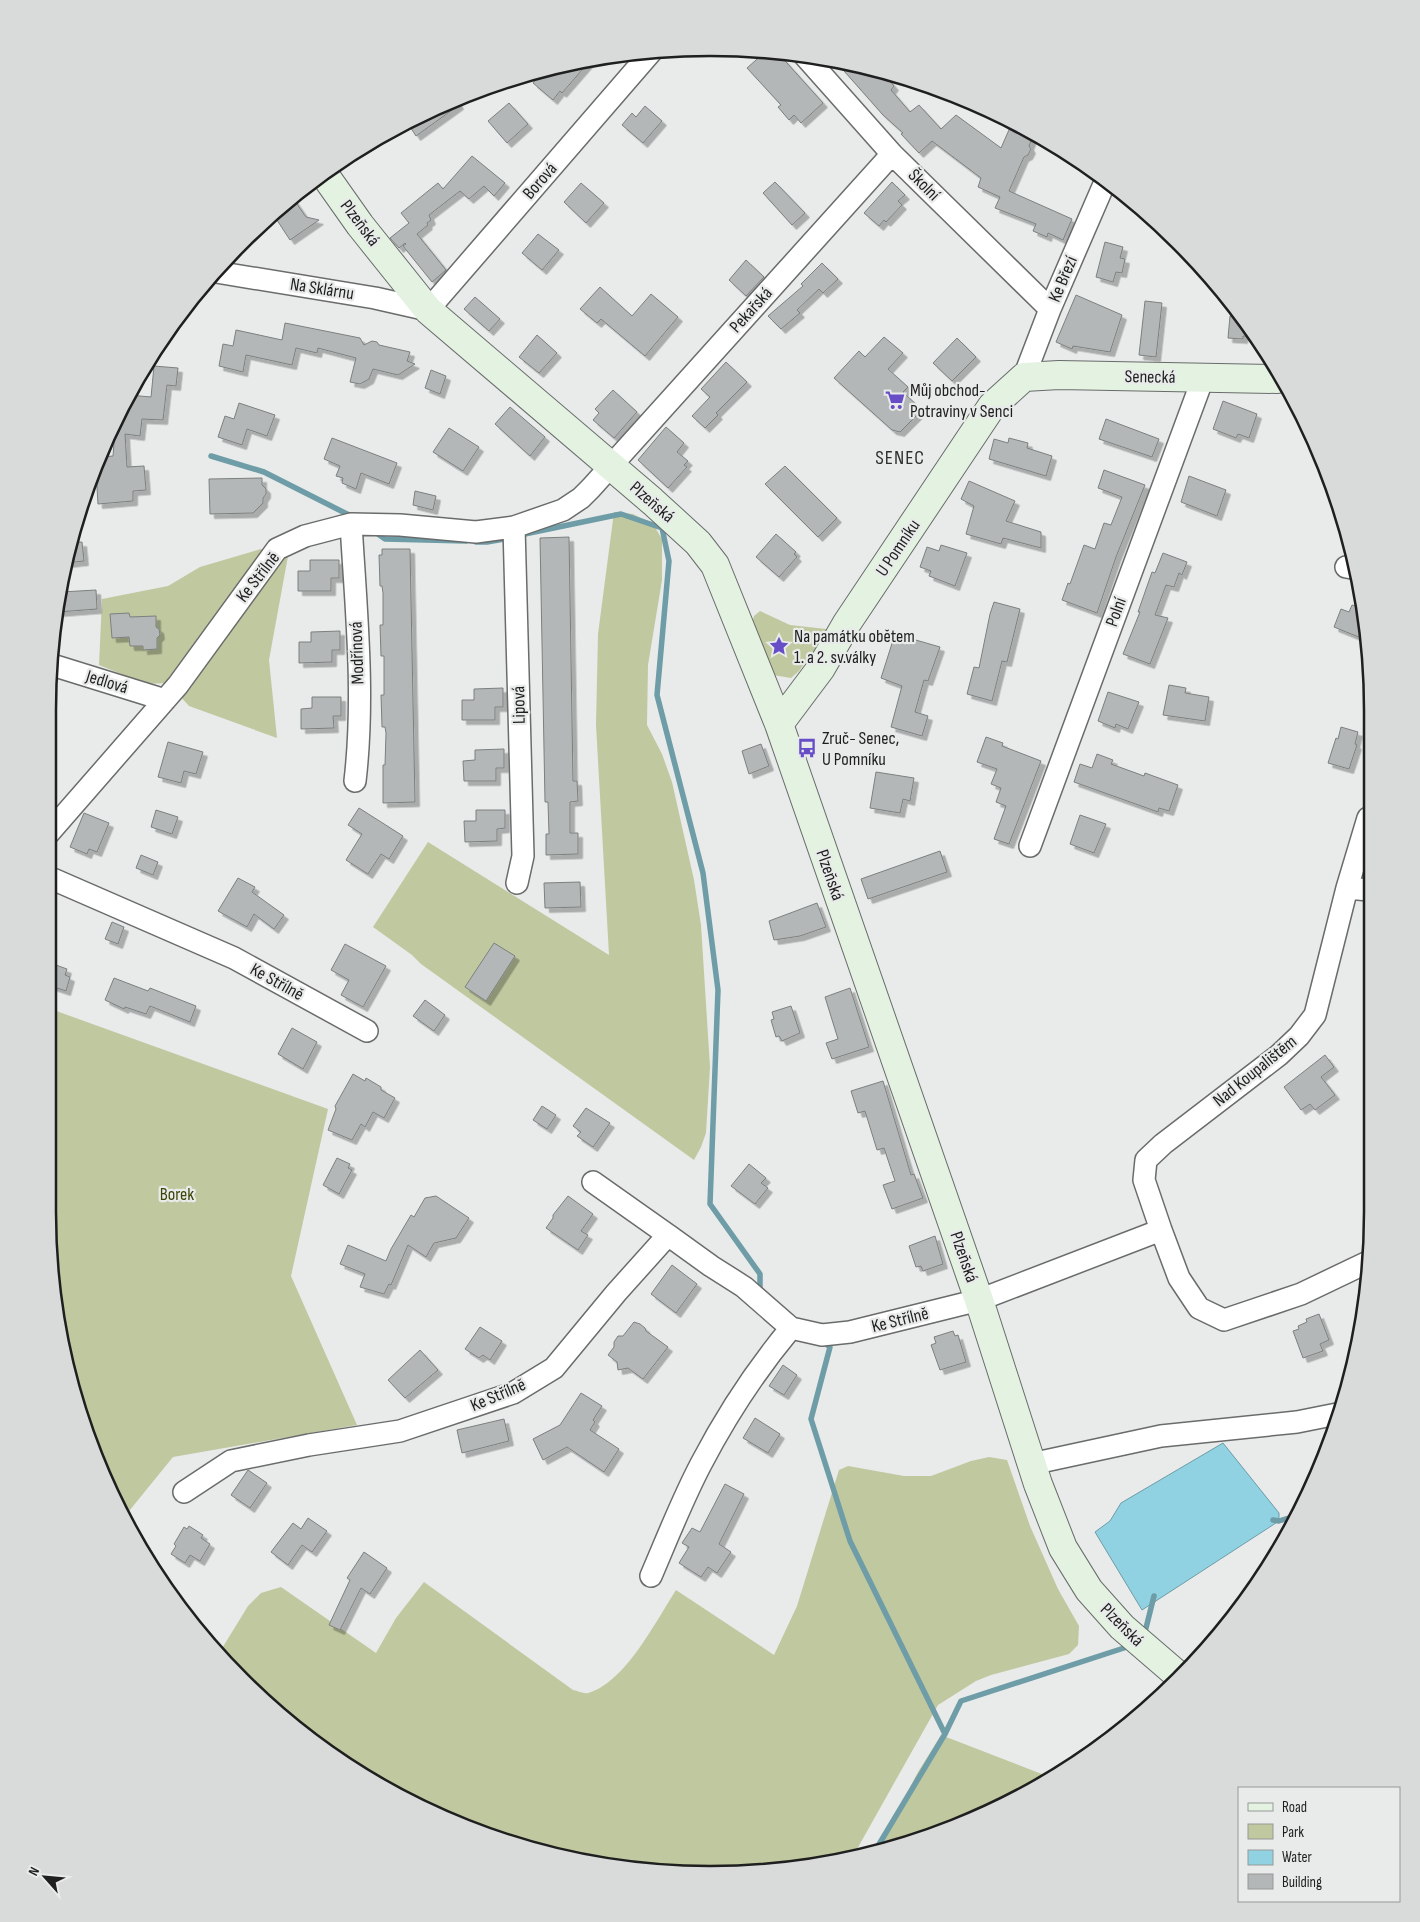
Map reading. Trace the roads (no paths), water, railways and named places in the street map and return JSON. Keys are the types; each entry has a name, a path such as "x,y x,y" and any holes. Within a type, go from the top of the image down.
{"main road":[{"name":"Plzeňská","path":"328,180 360,225 428,310 698,543 715,565 779,724 979,1300 1032,1464 1063,1548 1088,1590 1122,1627 1174,1672"},
{"name":"Senecká","path":"1024,377 1059,374 1274,379"},
{"name":"U Pomníku","path":"779,724 820,668 847,623 992,406 1024,377"}],"street":[{"name":"Borová","path":"428,310 644,60"},
{"name":"Školní","path":"813,65 892,154 1050,309"},
{"name":"Pekařská","path":"610,467 892,154"},
{"name":"Ke Březí","path":"1024,377 1050,309 1103,187"},
{"name":"Na Sklárnu","path":"224,273 374,298 428,310"},
{"name":"Polní","path":"1030,846 1203,378"},
{"name":"Ke Střílně","path":"56,825 178,685 277,549 305,536 351,524 400,525 476,532 514,527 571,505 591,488 610,467"},
{"name":"Modřínová","path":"351,524 357,625 359,732 355,781"},
{"name":"Lipová","path":"514,527 523,856 517,883"},
{"name":"Jedlová","path":"58,667 165,700"},
{"name":"Nad Koupalištěm","path":"1361,1265 1301,1294 1224,1320 1199,1308 1179,1278 1144,1180 1146,1160 1163,1144 1279,1055 1299,1036 1315,1015 1347,888 1364,831"},
{"name":"Ke Střílně","path":"56,880 234,958 367,1031"},
{"path":"1347,888 1364,890"},
{"path":"593,1182 668,1235"},
{"path":"979,1300 1161,1230"},
{"name":"Ke Střílně","path":"184,1492 232,1460 309,1445 400,1431 513,1393 554,1368 616,1293 668,1235 744,1287 791,1328 822,1335 850,1332 979,1300"},
{"path":"651,1576 699,1466 731,1410 771,1352 791,1328"},
{"path":"1032,1464 1161,1436 1297,1422 1331,1415"}],"water":[{"path":"1223,1443 1279,1513 1279,1521 1142,1610 1095,1532 1110,1521 1121,1503"}],"waterway":[{"path":"211,456 264,472 353,517"},
{"path":"520,535 621,514 662,528 669,561 657,695 703,873 718,990 710,1204 760,1274 760,1293"},
{"path":"375,532 385,539 466,541"},
{"path":"476,542 504,539"},
{"path":"822,1341 830,1347 811,1419 850,1541 945,1734"},
{"path":"1273,1520 1279,1521 1287,1519"},
{"path":"1141,1633 1146,1628 1154,1596"},
{"path":"880,1843 945,1734 961,1701 1127,1647 1131,1643"}],"place":[{"name":"Můj obchod- Potraviny v Senci","path":"895,400"},
{"name":"Na památku obětem 1. a 2. sv.války","path":"779,646"},
{"name":"Zruč- Senec, U Pomníku","path":"807,748"}],"district":[{"name":"SENEC","path":"900,458"}],"park label":[{"name":"Borek","path":"177,1194"}]}
